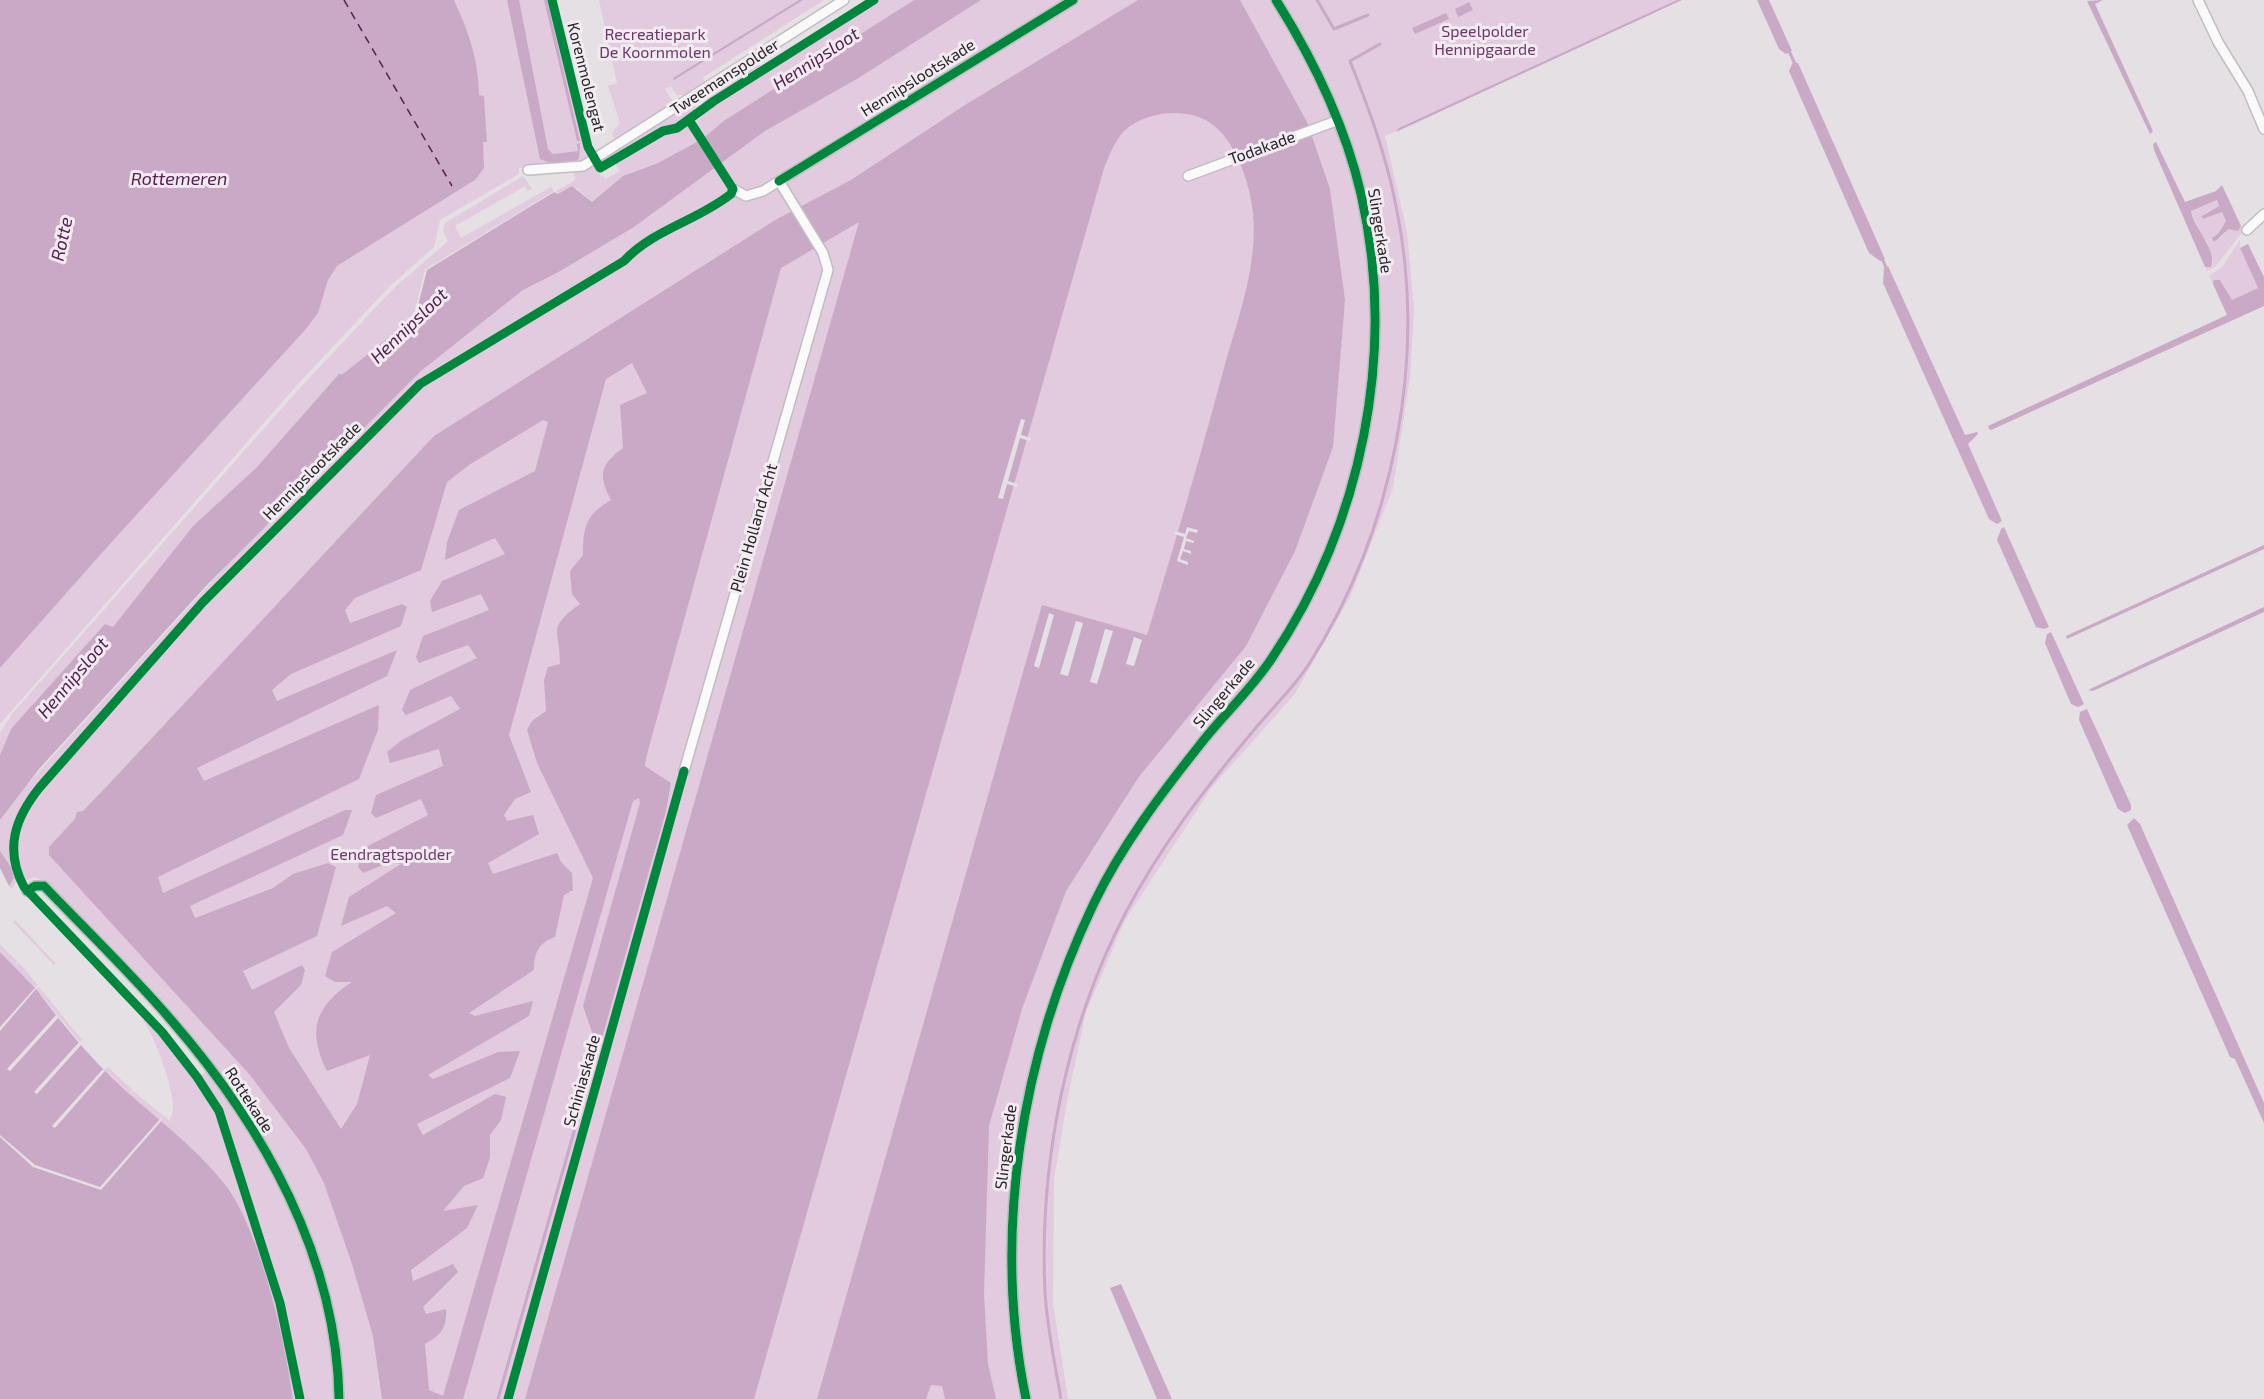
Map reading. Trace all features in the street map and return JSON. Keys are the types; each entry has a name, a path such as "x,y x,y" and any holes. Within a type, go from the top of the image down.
{"street":[{"name":"Tweemanspolder","path":"528,170 583,166 844,0"},
{"name":"Hennipslootskade","path":"733,189 746,196 755,195 779,182 1073,0"},
{"name":"Slingerkade","path":"1026,1399 1019,1363 1013,1212 1026,1103 1059,986 1094,903 1119,856 1199,746 1269,663 1312,593 1344,515 1364,435 1376,314 1360,193 1336,121 1311,59 1276,0"},
{"path":"2198,0 2218,42 2248,90 2264,129"},
{"name":"Todakade","path":"1188,176 1336,121"},
{"name":"Plein Holland Acht","path":"684,771 828,270 823,253 779,182"},
{"path":"2247,230 2264,214"},
{"name":"Rottekade","path":"27,891 35,886 44,886 172,1020 225,1089 255,1136 296,1211 324,1288 334,1335 339,1399"}],"green space":[{"path":"454,0 551,0 589,158 576,163 519,168 519,174 440,220 434,247 389,287 296,386 0,724 0,668 306,329 318,313 328,280 337,266 475,180 483,142 487,141 484,96 479,95 475,58 469,35","holes":["539,104 548,149 553,154 578,151 575,161 539,155"]},
{"name":"Recreatiepark De Koornmolen","path":"599,0 824,0 702,78 706,83 688,95 677,95 671,86 665,89 674,103 616,143 612,133 620,123 608,86 617,83"},
{"path":"866,0 870,0 702,107 707,91 756,60 761,67"},
{"path":"877,0 914,0 725,120 704,137 695,123 714,103"},
{"path":"981,0 1677,0 1385,136 1407,232 1414,309 1410,377 1393,488 1349,599 1294,695 1212,787 1125,920 1086,1012 1068,1096 1054,1179 1053,1303 1068,1399 343,1399 338,1334 328,1288 313,1242 278,1167 162,1004 44,881 34,877 25,881 16,856 17,833 21,821 41,788 204,604 422,385 625,263 647,242 736,196 729,190 725,196 645,238 623,259 419,382 201,601 39,785 23,808 14,830 12,852 17,880 12,889 9,886 14,878 11,867 0,851 0,820 23,789 249,541 421,371 523,290 557,273 634,227 765,131 857,79"},
{"path":"699,96 693,114 683,121 663,129 599,166 597,161"},
{"path":"686,126 691,128 699,140 658,163 623,176 592,202 577,188 558,194 556,191 575,180 574,174 592,163 596,171 606,179 620,171 615,163 663,134"},
{"path":"523,176 532,189 528,191 525,186 455,226 461,238 551,187 554,191 425,269 411,324 394,333 343,374 339,374 256,468 193,526 113,628 11,729 0,755 0,733 12,714 299,389 393,289 446,243 448,240 443,231 445,223"},
{"path":"2217,200 2219,206 2204,214 2203,219 2222,212 2226,221 2218,234 2221,238 2229,229 2240,229 2241,226 2245,229 2215,267 2207,271 2205,267 2211,267 2213,262 2207,241 2203,239 2191,211"},
{"path":"2240,240 2240,248 2258,288 2232,301 2220,280 2214,280 2213,284 2209,276 2222,267"},
{"path":"15,920 56,964 54,965 13,922"},
{"path":"0,945 17,961 16,965 19,963 38,985 35,988 0,952"},
{"path":"39,987 82,1040 80,1042 36,989"},
{"path":"142,1020 149,1021 195,1079 207,1071 249,1131 285,1196 313,1264 323,1299 331,1335 336,1399 293,1399 269,1286 248,1226 236,1201 224,1182 202,1159 130,1094 133,1091 170,1121 173,1109 167,1075 152,1036"},
{"path":"108,1067 132,1090 129,1093 105,1070"}],"water":[{"name":"Rottemeren","path":"0,0 454,0 472,47 479,82 479,95 484,96 487,142 483,142 484,168 475,180 337,266 328,280 318,313 306,329 0,668"},
{"path":"507,0 519,0 548,149 553,154 578,151 577,144 580,143 579,159 560,163 540,159"},
{"path":"544,0 547,0 580,141 577,141"},
{"path":"799,0 803,0 674,80 673,78"},
{"name":"Hennipsloot","path":"914,0 981,0 857,79 765,131 634,227 557,273 523,290 421,371 206,586 39,769 0,820 0,755 11,729 105,624 113,627 193,526 256,468 339,374 343,374 394,333 411,324 425,269 556,191 558,194 572,186 592,202 623,176 658,163 702,139 725,120"},
{"path":"1138,0 1240,0 1307,122 1330,189 1345,300 1333,447 1295,551 1246,646 1138,778 1066,891 1022,1009 989,1126 984,1294 988,1364 996,1399 945,1399 942,1386 931,1385 926,1399 817,1399 1042,605 1147,635 1187,502 1246,292 1254,233 1249,191 1238,158 1219,130 1199,117 1188,114 1151,116 1130,126 1117,139 1104,168 754,1399 525,1399 859,222 781,268 646,758 645,766 671,783 666,811 598,1052 594,1049 593,1035 583,1006 640,803 639,798 633,801 463,1399 382,1399 373,1336 352,1264 324,1183 306,1149 250,1075 49,855 49,847 75,819 77,812 83,811 109,784 434,436 777,219 851,180 965,105","holes":["632,363 647,393 620,405 623,448 606,465 603,477 611,500 591,516 585,529 583,555 570,571 572,594 580,604 569,612 559,625 557,631 560,664 548,667 544,680 546,711 532,721 527,730 537,763 593,878 443,1396 429,1390 425,1344 442,1330 446,1309 426,1314 423,1307 458,1272 453,1264 413,1281 411,1270 467,1228 478,1205 443,1211 464,1186 483,1178 490,1158 490,1135 501,1120 506,1097 495,1094 423,1135 417,1124 510,1078 520,1051 498,1052 433,1079 428,1075 529,1016 533,1001 475,1016 469,1013 534,970 538,949 555,937 564,895 573,890 572,873 561,862 557,853 493,874 488,863 539,834 533,815 507,821 504,815 515,799 531,792 509,735 606,379","543,420 548,422 535,471 459,510 447,542 445,560 495,538 505,554 442,581 430,601 432,612 481,594 489,610 423,636 416,657 419,663 468,645 477,658 410,690 402,710 406,715 451,696 460,709 402,740 387,752 390,763 439,749 443,766 376,795 371,813 376,818 421,799 428,815 364,848 358,867 363,873 391,862 401,864 349,897 341,926 387,906 396,913 332,952 325,976 335,982 352,982 330,1000 318,1020 317,1044 327,1071 370,1055 357,1104 341,1129 289,1048 274,1012 301,985 305,970 302,965 252,990 243,971 317,936 336,867 328,863 293,874 273,888 195,918 190,906 343,835 352,810 345,810 163,893 158,877 359,779 378,730 379,705 204,781 197,768 387,676 397,650 277,701 272,690 291,674 401,626 407,607 402,604 350,623 345,610 355,598 421,570 447,482 469,465"]},
{"path":"1677,0 1682,0 1396,132 1399,128"},
{"path":"1757,0 1769,0 1792,51 1786,54 1779,49"},
{"path":"2103,0 2095,4 2153,131 2150,134 2087,1"},
{"path":"1469,2 1473,10 1458,17 1455,9"},
{"path":"1446,13 1449,19 1415,34 1412,28"},
{"path":"1793,62 1798,63 1885,259 1880,261 1869,253 1789,71"},
{"path":"2156,142 2185,202 2216,191 2222,185 2241,226 2238,231 2229,229 2214,242 2212,238 2218,234 2226,221 2222,212 2203,219 2202,216 2219,206 2217,200 2191,211 2211,253 2211,267 2205,267 2154,150 2153,144"},
{"path":"2248,244 2264,277 2264,306 1989,429 1988,426 2227,315 2213,284 2214,280 2220,280 2232,300 2258,288 2240,248"},
{"path":"1888,266 1965,435 1977,432 1978,434 1968,444 2002,521 1997,524 1989,519 1883,283 1884,268"},
{"path":"2004,527 2049,627 2044,629 2036,627 1997,540"},
{"path":"2264,545 2264,549 2067,639 2066,636"},
{"path":"2264,607 2264,612 2093,691 2088,690"},
{"path":"2051,632 2084,704 2078,707 2071,704 2045,643 2047,634"},
{"path":"2087,709 2131,805 2131,810 2125,813 2118,809 2079,720 2080,712"},
{"path":"2134,818 2140,824 2264,1103 2264,1123 2235,1059 2230,1057 2127,825"},
{"path":"0,851 11,867 14,878 9,886 0,868"},
{"path":"0,952 35,988 0,1027"},
{"path":"36,989 100,1066 201,1157 237,1202 249,1227 269,1286 293,1399 0,1399 0,1031"},
{"path":"1121,1284 1172,1399 1157,1399 1110,1288"}],"pier":[{"path":"554,192 427,270 413,325 400,335 411,324 425,269"},
{"path":"1021,419 1025,420 1021,435 1031,438 1030,441 1020,438 1008,481 1018,484 1017,487 1007,484 1003,499 998,498"},
{"path":"1187,527 1198,530 1197,533 1189,531 1186,538 1194,543 1186,541 1184,549 1191,551 1191,554 1183,551 1180,559 1188,562 1188,565 1177,561 1184,537 1174,534 1175,531 1185,534"},
{"path":"1049,613 1054,615 1039,668 1034,666"},
{"path":"1076,621 1083,623 1068,676 1060,674"},
{"path":"1105,629 1113,631 1097,684 1090,682"},
{"path":"1134,637 1142,640 1134,666 1126,664"},
{"path":"56,1015 58,1018 10,1071 7,1069"},
{"path":"80,1041 82,1044 37,1094 34,1092"},
{"path":"103,1069 105,1071 55,1128 52,1126"},
{"path":"161,1118 162,1120 101,1190 33,1167 0,1137 0,1135 35,1165 100,1187"}],"waterway":[{"path":"1317,0 1334,29 1368,15"},
{"path":"1061,1399 1049,1332 1045,1292 1044,1244 1047,1195 1052,1146 1061,1097 1072,1050 1087,1003 1104,957 1152,867 1215,778 1303,673 1338,613 1363,558 1382,501 1396,443 1405,383 1408,324 1405,264 1396,206 1382,150 1350,61 1380,44"},
{"path":"1789,51 1795,64"},
{"path":"1881,256 1887,270"},
{"path":"498,1399 595,1058"}],"ferry route":[{"path":"344,0 452,186"}],"cycle path":[{"name":"Korenmolengat","path":"552,0 588,147 600,168 663,131 677,128 714,101 874,0"},
{"path":"779,181 1073,0"},
{"path":"1026,1399 1016,1337 1012,1273 1013,1210 1020,1146 1031,1083 1048,1021 1069,961 1094,903 1129,842 1184,765 1264,670 1303,606 1329,551 1349,494 1364,435 1372,375 1375,315 1371,254 1361,194 1337,118 1315,69 1276,0"},
{"path":"300,1399 280,1303 219,1111 197,1077 162,1032 24,887 15,860 15,834 24,810 40,787 203,602 420,384 624,261 662,233 731,194 733,189 689,120"},
{"name":"Schiniaskade","path":"508,1399 684,771"},
{"path":"27,891 35,886 44,886 141,986 205,1062 236,1104 264,1149 289,1196 309,1245 325,1295 335,1346 339,1399"}],"park label":[{"name":"Speelpolder Hennipgaarde","path":"1485,41"},
{"name":"Eendragtspolder","path":"391,855"}],"water label":[{"name":"Rotte","path":"62,239"}]}
